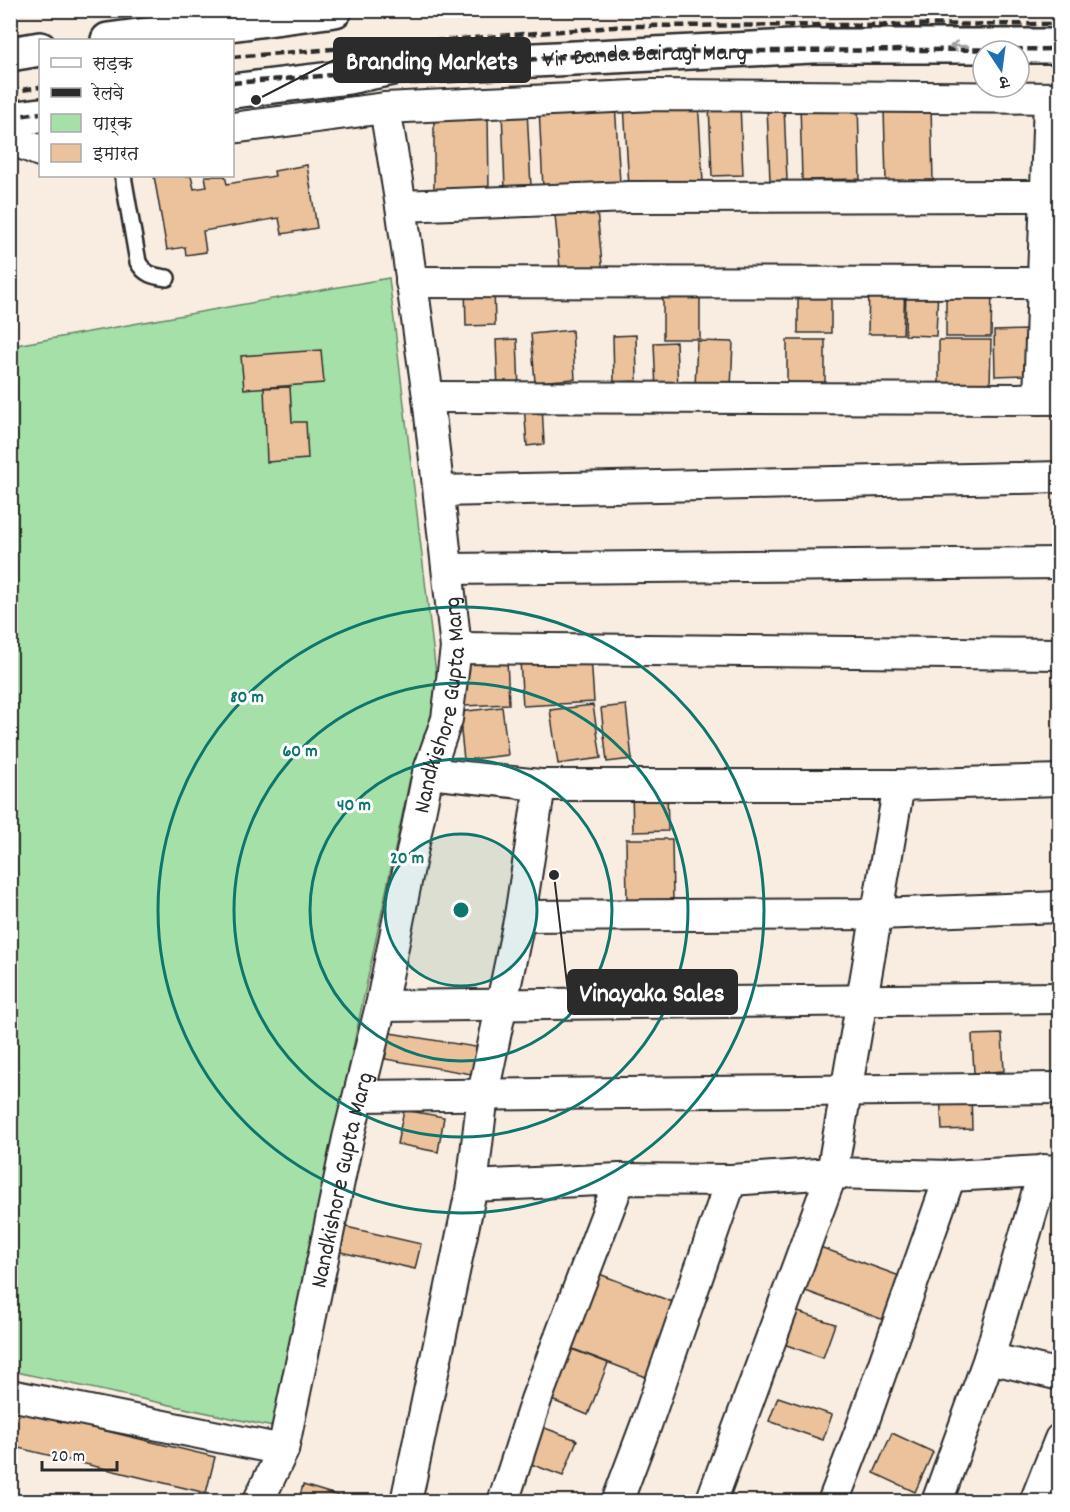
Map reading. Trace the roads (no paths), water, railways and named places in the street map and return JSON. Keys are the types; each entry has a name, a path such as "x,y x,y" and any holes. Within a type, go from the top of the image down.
{"main road":[{"path":"116,39 335,10"},
{"name":"Vir Banda Bairagi Marg","path":"234,91 348,77 397,67 813,46 1059,46"},
{"path":"10,54 39,49"},
{"path":"10,119 39,115"}],"street":[{"path":"652,54 654,95"},
{"path":"234,128 385,108 654,95 1054,98 1049,399 428,397"},
{"name":"Nandkishore Gupta Marg","path":"258,1502 284,1450 359,1096 381,1006 428,773 447,719 456,648 449,569 428,397 385,108"},
{"path":"10,139 39,151"},
{"path":"401,206 629,197 1053,196"},
{"path":"411,282 1051,283"},
{"path":"439,491 1059,477"},
{"path":"449,569 1059,563"},
{"path":"456,648 1059,654"},
{"path":"428,773 540,785 899,785 1059,780"},
{"path":"406,1502 472,1186 483,1095 520,916 540,785"},
{"path":"711,1502 832,1173 879,914 899,785"},
{"path":"520,916 879,914 1059,907"},
{"path":"381,1006 1059,998"},
{"path":"359,1096 1059,1088"},
{"path":"472,1186 621,1179 731,1180 832,1173 950,1176 1052,1170 989,1358 937,1502"},
{"path":"832,1502 861,1429 950,1176"},
{"path":"503,1502 536,1400 621,1179"},
{"path":"616,1502 731,1180"},
{"path":"989,1358 1059,1375"},
{"path":"10,1395 284,1450"},
{"path":"1035,1502 1059,1439"}],"lane":[{"path":"123,177 138,262 142,270 152,276 167,278"}],"railway":[{"path":"234,57 626,26 1060,24"},
{"path":"234,83 627,52 1060,49"},
{"path":"10,92 39,87"},
{"path":"10,117 39,113"}],"place":[{"name":"Branding Markets","path":"256,100"},
{"name":"Vinayaka Sales","path":"554,875"}]}
